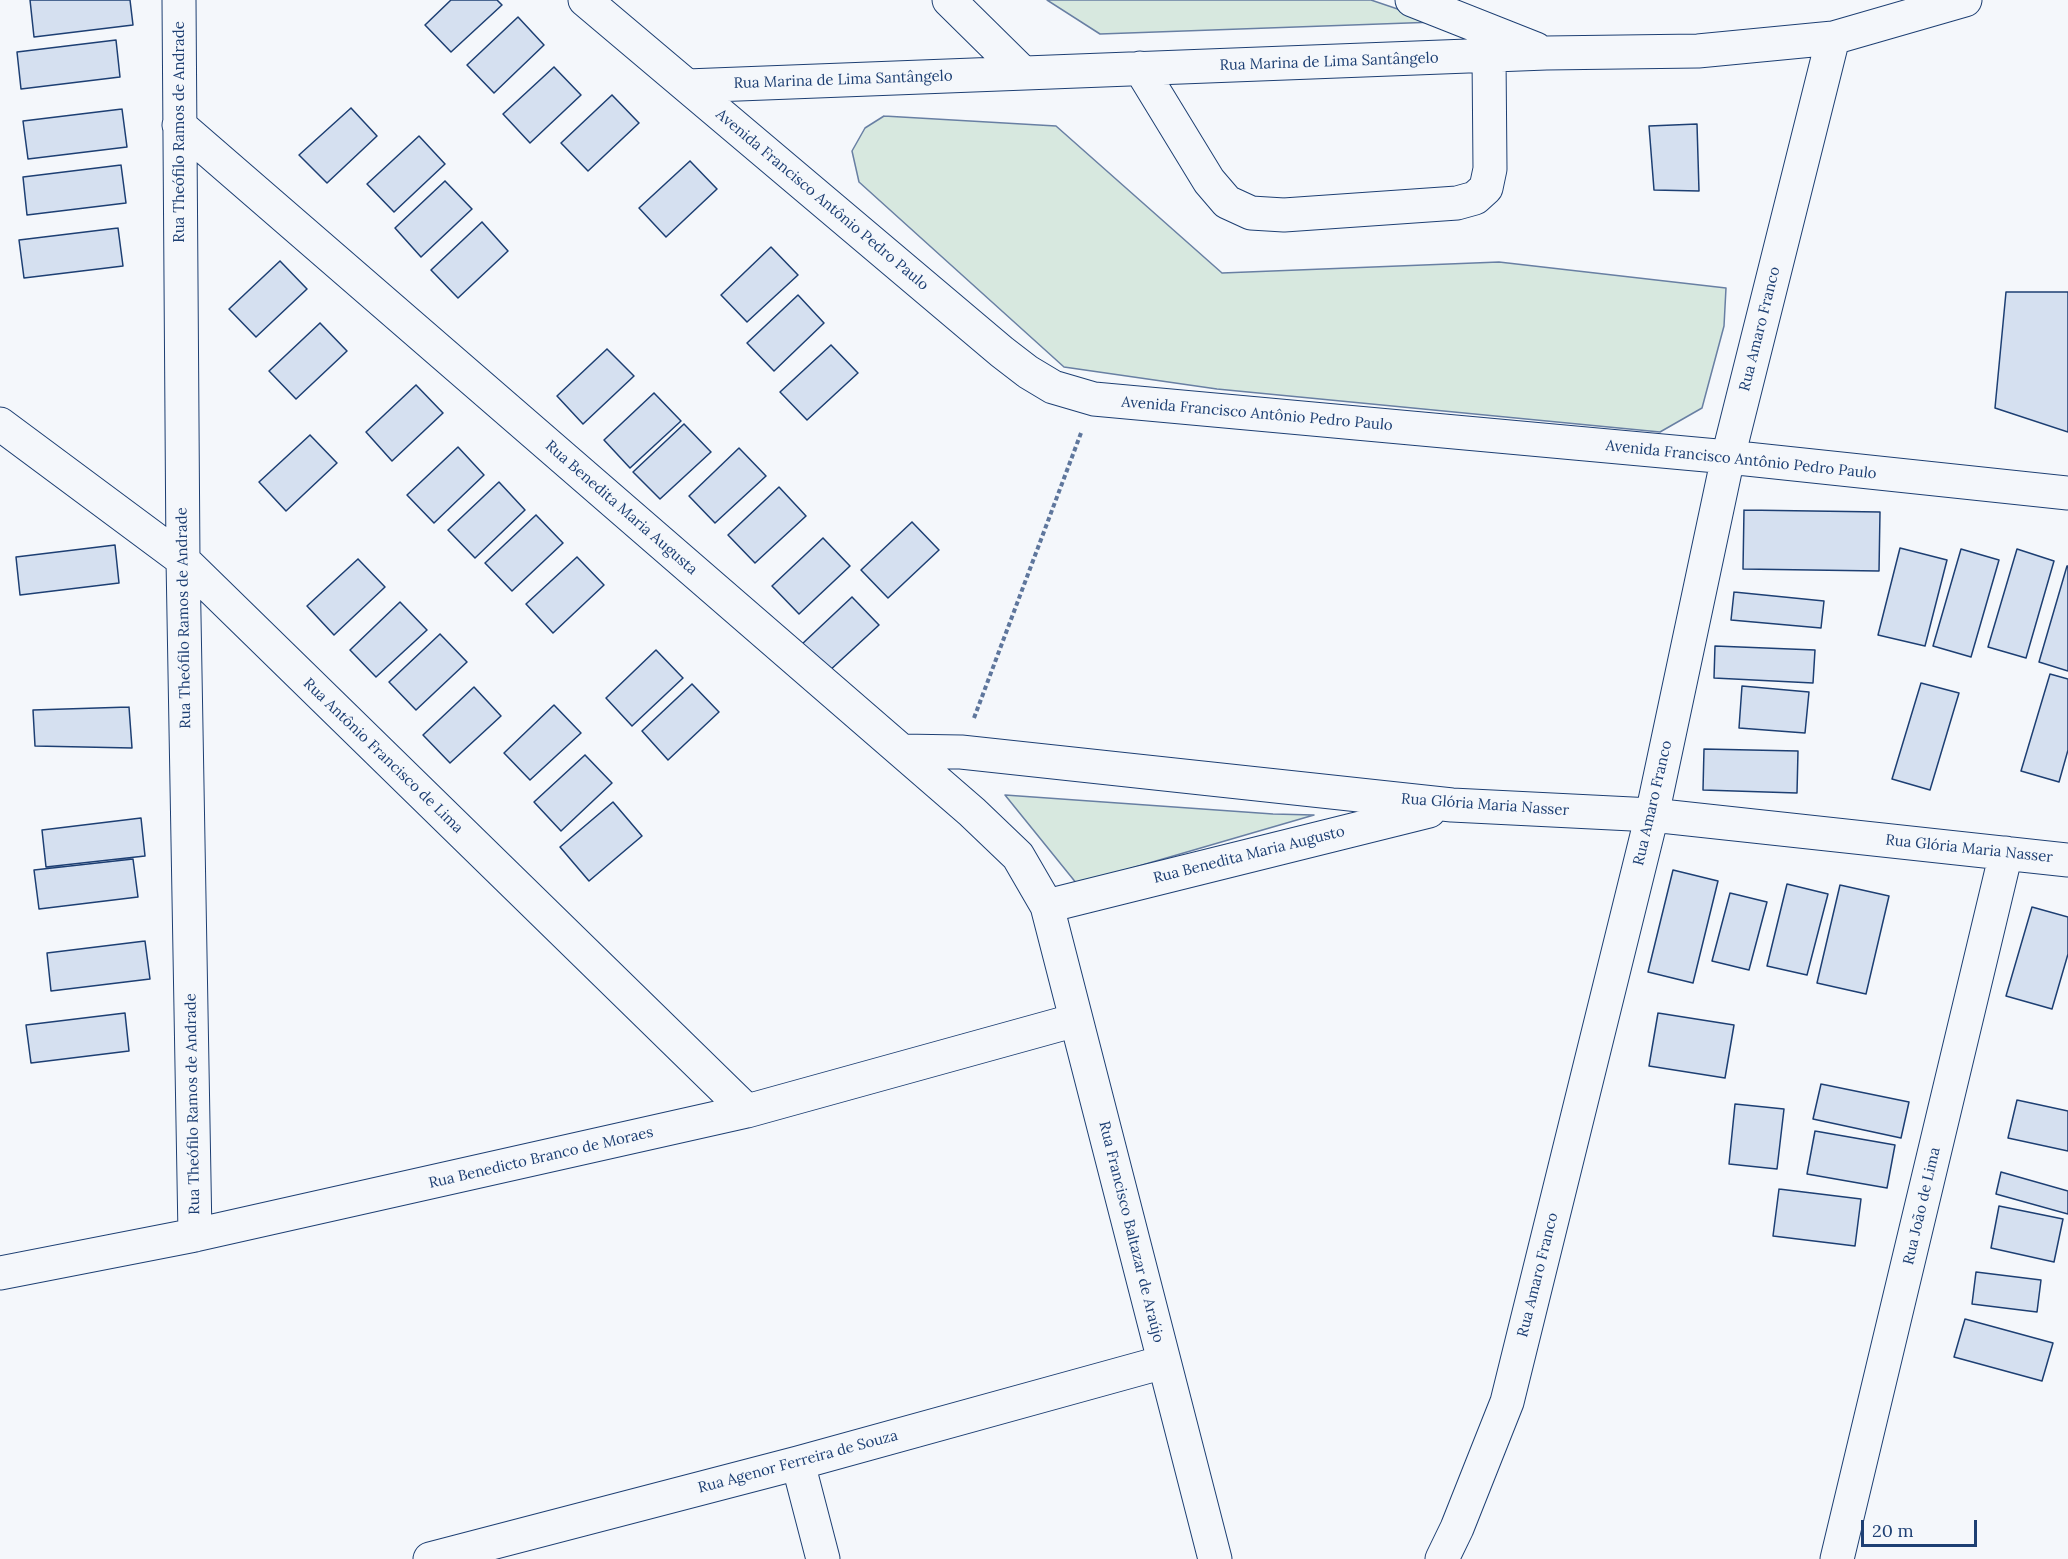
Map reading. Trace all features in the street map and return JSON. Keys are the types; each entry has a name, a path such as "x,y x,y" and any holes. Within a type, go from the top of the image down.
{"street":[{"name":"Rua Theófilo Ramos de Andrade","path":"179,0 183,560 195,1235"},
{"name":"Avenida Francisco Antônio Pedro Paulo","path":"585,0 1002,352 1053,387 1094,399 1728,458 2068,493"},
{"path":"949,0 1023,73"},
{"path":"1412,0 1546,53"},
{"name":"Rua Marina de Lima Santângelo","path":"687,86 1546,53 1698,51 1833,38 1965,0"},
{"name":"Rua Amaro Franco","path":"1442,1559 1457,1528 1507,1402 1652,815 1728,458 1833,38"},
{"path":"1140,68 1209,181 1227,202 1251,213 1284,215 1457,202 1475,198 1486,188 1490,170 1489,56"},
{"name":"Rua Benedita Maria Augusta","path":"179,125 972,812 1018,856 1047,906"},
{"name":"Rua Antônio Francisco de Lima","path":"0,424 183,560 747,1111"},
{"name":"Rua Glória Maria Nasser","path":"902,751 961,752 1452,805 1652,815 2068,860"},
{"name":"Rua Benedita Maria Augusto","path":"1047,906 1452,805"},
{"name":"Rua João de Lima","path":"1837,1559 2006,853"},
{"name":"Rua Francisco Baltazar de Araújo","path":"1047,906 1215,1559"},
{"name":"Rua Benedicto Branco de Moraes","path":"0,1273 195,1235 747,1111 1076,1020"},
{"name":"Rua Agenor Ferreira de Souza","path":"434,1558 798,1463 1164,1362"},
{"path":"798,1463 823,1559"}],"path":[{"path":"961,752 1094,399"}],"shaded area":[{"path":"1047,0 1371,0 1436,22 1100,34"},
{"path":"884,116 1056,126 1222,273 1499,262 1726,288 1724,326 1702,408 1660,432 1217,389 1064,367 859,182 852,151 865,128"},
{"path":"1005,795 1273,814 1314,815 1077,884"}],"building":[{"path":"30,0 130,0 133,25 34,37"},
{"path":"451,0 497,0 502,5 451,52 425,25"},
{"path":"518,17 544,45 494,93 467,65"},
{"path":"116,40 120,77 21,89 17,52"},
{"path":"554,67 581,95 530,143 503,114"},
{"path":"612,95 639,123 588,171 561,143"},
{"path":"351,108 377,136 327,183 299,155"},
{"path":"122,109 127,147 28,159 23,121"},
{"path":"1697,124 1699,191 1654,190 1649,126"},
{"path":"419,136 445,164 394,212 367,184"},
{"path":"690,161 717,189 666,237 639,208"},
{"path":"121,165 126,203 27,215 23,177"},
{"path":"445,181 472,209 421,257 395,228"},
{"path":"482,222 508,251 458,298 431,270"},
{"path":"118,228 123,266 24,278 19,240"},
{"path":"771,247 798,275 747,322 721,295"},
{"path":"280,261 307,289 256,337 229,309"},
{"path":"2006,292 2068,292 2068,432 1995,408"},
{"path":"798,295 824,323 774,371 747,343"},
{"path":"320,323 347,351 296,399 269,371"},
{"path":"831,345 858,373 807,420 780,392"},
{"path":"607,349 634,376 583,424 557,396"},
{"path":"416,385 443,413 392,461 366,432"},
{"path":"654,393 681,421 630,468 604,440"},
{"path":"684,424 711,452 660,499 633,472"},
{"path":"310,435 337,463 286,511 259,482"},
{"path":"458,447 484,475 434,523 407,495"},
{"path":"739,448 766,476 715,523 689,496"},
{"path":"499,482 525,510 475,558 448,530"},
{"path":"779,487 806,516 755,563 728,535"},
{"path":"1744,510 1880,512 1879,571 1743,569"},
{"path":"536,515 563,543 512,591 485,563"},
{"path":"912,522 939,550 888,598 861,570"},
{"path":"823,538 850,566 799,614 772,586"},
{"path":"115,545 119,583 20,595 16,557"},
{"path":"1900,548 1947,560 1925,646 1878,635"},
{"path":"1961,549 1999,560 1971,657 1933,646"},
{"path":"2017,549 2054,561 2026,658 1988,647"},
{"path":"577,557 604,585 553,633 526,604"},
{"path":"358,559 385,587 334,635 307,606"},
{"path":"2068,566 2068,671 2039,662"},
{"path":"1734,592 1824,601 1821,628 1731,620"},
{"path":"852,597 879,625 828,672 801,645"},
{"path":"400,602 427,630 376,677 350,650"},
{"path":"440,634 467,662 416,710 389,682"},
{"path":"1715,646 1815,650 1813,683 1714,678"},
{"path":"656,650 683,678 632,726 606,698"},
{"path":"2050,674 2068,679 2068,750 2059,782 2021,771"},
{"path":"1921,683 1959,693 1930,790 1892,779"},
{"path":"692,684 719,712 668,760 642,731"},
{"path":"1742,686 1809,692 1805,733 1739,728"},
{"path":"474,687 501,716 450,763 423,735"},
{"path":"554,705 581,733 530,780 504,753"},
{"path":"129,707 132,748 35,746 33,710"},
{"path":"1704,749 1798,751 1797,793 1703,790"},
{"path":"585,755 612,783 561,831 534,802"},
{"path":"613,802 642,836 589,881 560,847"},
{"path":"141,818 145,856 46,867 42,830"},
{"path":"133,859 138,897 39,909 34,870"},
{"path":"1673,870 1718,881 1693,983 1648,972"},
{"path":"1787,884 1828,894 1807,975 1767,966"},
{"path":"1840,885 1889,896 1866,994 1817,983"},
{"path":"1730,893 1767,902 1749,970 1712,961"},
{"path":"2032,907 2068,917 2068,954 2052,1009 2006,996"},
{"path":"145,941 150,979 51,991 47,953"},
{"path":"125,1013 129,1051 31,1063 26,1025"},
{"path":"1658,1013 1734,1025 1725,1078 1649,1066"},
{"path":"1821,1084 1909,1102 1901,1138 1813,1119"},
{"path":"2017,1100 2068,1111 2068,1151 2008,1138"},
{"path":"1735,1104 1784,1109 1777,1169 1729,1164"},
{"path":"1815,1131 1895,1145 1887,1188 1807,1174"},
{"path":"2001,1172 2068,1191 2068,1214 1996,1194"},
{"path":"1779,1189 1861,1199 1855,1246 1773,1236"},
{"path":"1999,1206 2063,1219 2054,1262 1991,1248"},
{"path":"1976,1272 2041,1280 2037,1312 1972,1304"},
{"path":"1965,1319 2053,1343 2042,1381 1954,1357"}]}
